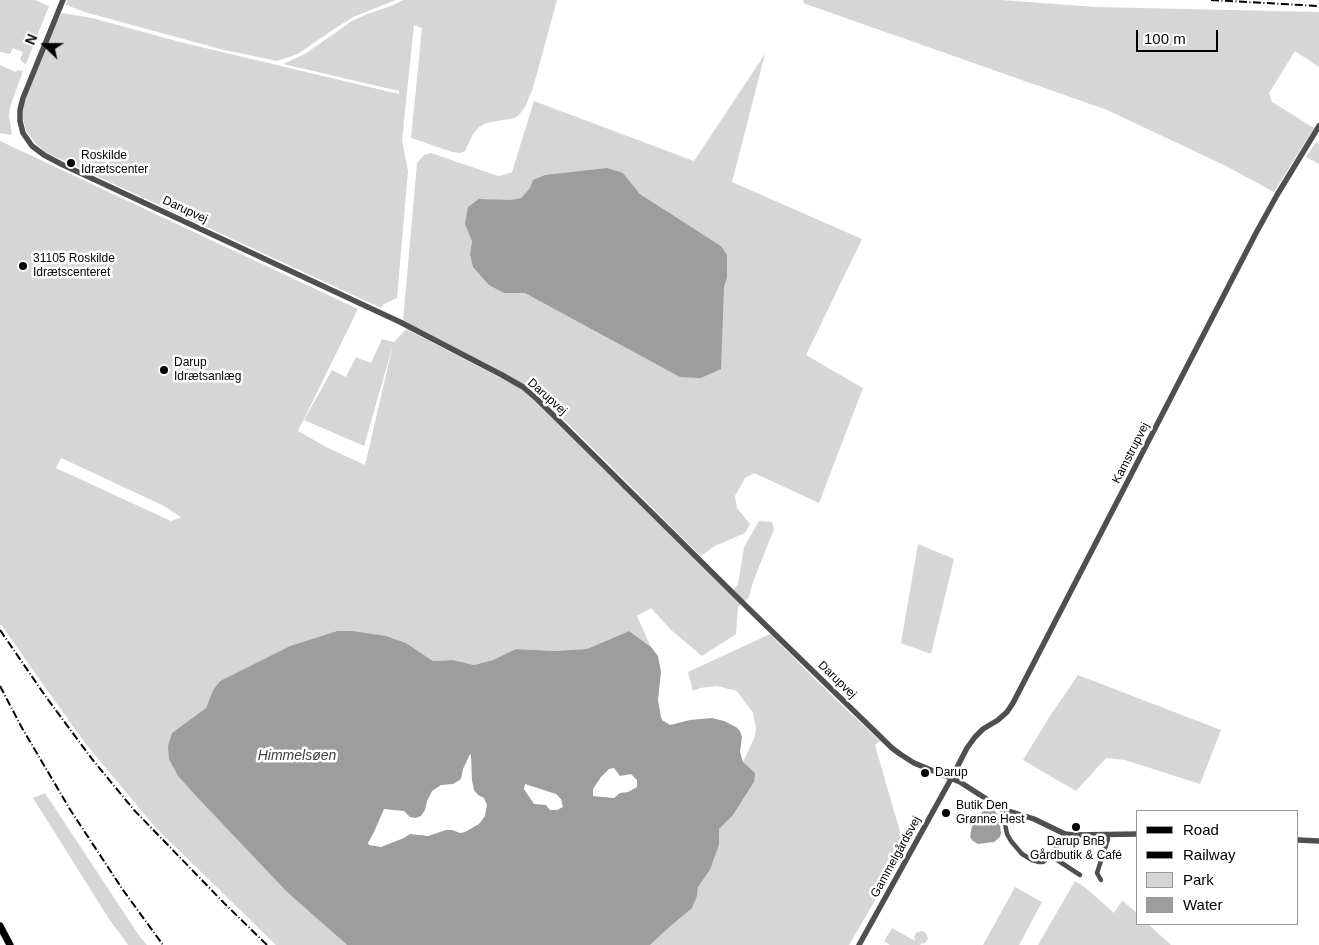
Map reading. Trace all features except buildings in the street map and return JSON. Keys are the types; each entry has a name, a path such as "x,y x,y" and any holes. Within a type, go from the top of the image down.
{"main road":[{"path":"0,926 10,945"}],"street":[{"name":"Darupvej","path":"63,0 20,110 23,133 32,146 44,155 70,168 400,322 502,375 523,388 537,399 892,748 914,763 960,782 1002,809 1034,820 1065,834 1074,836 1136,834"},
{"name":"Kamstrupvej","path":"952,779 967,748 975,737 1007,712 1013,703 1272,203 1319,126"},
{"name":"Gammelgårdsvej","path":"859,945 952,779"},
{"path":"1002,809 1007,834 1011,841 1022,854 1032,860 1043,862 1051,856 1065,834"},
{"path":"1102,880 1097,874 1108,834"},
{"path":"1299,840 1319,841"},
{"path":"1051,856 1080,875"}],"green space":[{"path":"0,0 35,0 49,6 26,64 20,59 23,52 13,48 10,54 0,52"},
{"path":"67,0 396,0 353,17 298,54 277,61 224,50 88,13 66,5"},
{"path":"403,0 557,0 533,88 525,107 515,118 486,123 479,127 473,134 465,151 460,153 411,138 422,28 414,25 402,140 408,171 397,298 384,304 381,308 45,152 26,131 23,109 26,97 56,23 62,13 92,18 180,42 399,94 399,91 283,64 305,54 352,21"},
{"path":"804,0 1001,0 1096,7 1319,12 1319,67 1295,51 1269,93 1272,102 1314,128 1274,192 1226,166 1107,110 803,3"},
{"path":"765,54 732,182 862,239 806,355 863,388 819,503 754,473 745,478 735,496 737,508 750,524 745,533 715,546 701,556 541,397 505,374 403,321 417,163 424,155 431,153 498,176 512,172 534,101 694,161","holes":["623,173 640,194 721,246 727,278 724,287 504,293 470,254 479,199 510,201 521,198 530,188 533,180"]},
{"path":"0,65 16,72 18,70 23,71 10,107 9,116 12,134 10,135 0,133"},
{"path":"0,141 358,309 298,431 326,447 365,465 393,345 364,446 304,420 332,370 346,377 356,357 371,363 382,339 394,342 406,329 520,388 534,399 731,593 738,584 744,547 759,521 772,522 774,529 749,597 738,607 736,634 702,656 671,630 651,608 637,616 651,647 629,631 587,649 554,651 516,649 493,660 474,665 453,660 433,661 406,643 337,631 290,646 220,681 213,690 206,708 172,733 178,776 287,892 347,945 276,945 155,827 85,743 0,623","holes":["61,458 162,505 181,517 171,521 56,468"]},
{"path":"1316,142 1319,144 1319,164 1306,157"},
{"path":"918,544 954,559 931,654 901,643"},
{"path":"770,634 880,741 875,745 905,849 849,945 650,945 697,896 698,887 710,870 719,845 719,829 733,815 754,782 743,762 755,736 756,728 753,713 737,691 717,686 700,688 693,691 688,672"},
{"path":"1078,675 1221,730 1200,784 1125,760 1106,758 1076,791 1023,760"},
{"path":"45,793 147,945 128,945 109,919 33,798"},
{"path":"1075,881 1114,913 1123,901 1136,912 1136,925 1149,925 1171,945 1038,945"},
{"path":"1015,887 1042,902 1019,945 983,945"},
{"path":"892,928 915,941 916,933 922,931 926,933 928,939 921,945 890,945 884,941"}],"water":[{"path":"607,168 623,173 640,194 721,246 727,255 721,369 701,378 680,377 525,293 504,293 489,285 473,267 470,254 472,241 465,224 468,207 479,199 510,200 521,198 530,188 533,180 545,175"},
{"name":"Himmelsøen","path":"337,631 352,631 386,636 406,643 433,661 453,660 474,665 493,660 516,649 554,651 587,649 629,631 651,647 658,656 661,672 658,700 662,720 670,725 690,720 712,718 736,727 742,737 740,752 743,762 755,773 754,782 733,815 719,829 719,845 710,870 698,887 697,896 692,908 650,945 347,945 287,892 178,776 169,759 168,746 172,733 206,708 213,690 220,681 290,646","holes":["470,754 474,790 484,798 487,805 485,816 479,824 460,833 446,830 428,836 410,834 381,847 369,845 368,843 384,809 404,811 410,817 416,818 421,816 432,791 441,785 453,784 461,779 463,769","614,768 620,776 631,774 637,780 637,787 628,792 620,793 614,798 593,796 593,789 601,777 609,769","525,784 556,794 561,799 563,807 557,810 550,810 546,805 534,804 524,789"]},
{"path":"989,807 997,814 1000,825 1000,837 994,842 978,844 970,837 972,826 984,809"}],"railway":[{"path":"1211,0 1319,6"},
{"path":"0,630 92,759 134,810 267,945"},
{"path":"0,686 22,728 71,811 123,890 163,945"}],"place":[{"name":"Roskilde Idrætscenter","path":"71,163"},
{"name":"31105 Roskilde Idrætscenteret","path":"23,266"},
{"name":"Darup Idrætsanlæg","path":"164,370"},
{"name":"Darup","path":"925,773"},
{"name":"Butik Den Grønne Hest","path":"946,813"},
{"name":"Darup BnB Gårdbutik & Café","path":"1076,827"}]}
